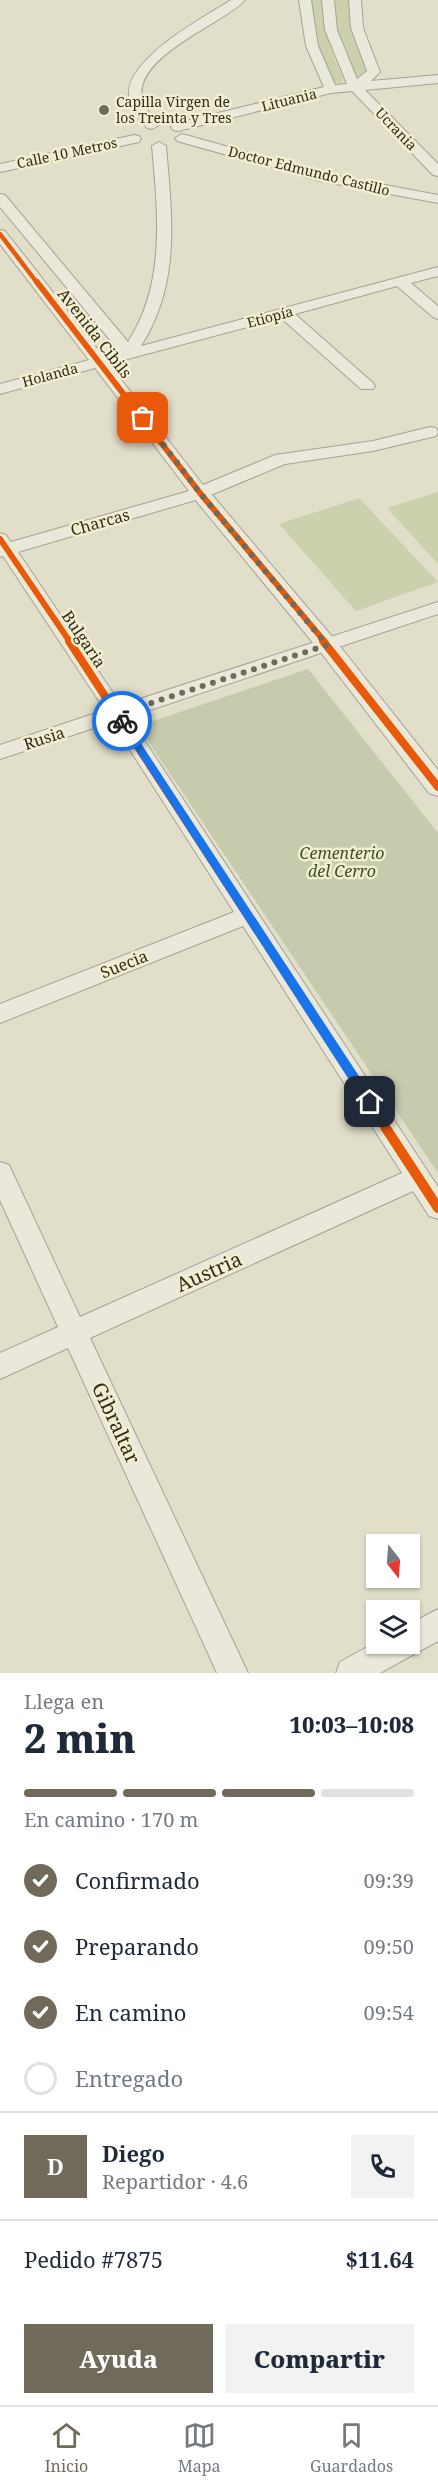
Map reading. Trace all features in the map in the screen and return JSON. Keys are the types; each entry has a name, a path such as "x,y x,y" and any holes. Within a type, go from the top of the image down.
{"street":[{"path":"152,125 138,105 135,92 139,77 147,66 171,45 239,0"},
{"path":"305,0 307,31 313,53 331,89"},
{"name":"Ucrania","path":"328,0 331,30 354,86 438,172"},
{"path":"354,86 374,72 360,42 356,24 355,0"},
{"name":"Lituania","path":"159,146 178,141 180,133 331,89 438,79"},
{"path":"0,198 129,353 150,322 161,286 165,252 159,146 145,144 134,139 134,132 152,125 166,124 180,133"},
{"name":"Doctor Edmundo Castillo","path":"180,133 338,181 438,199"},
{"name":"Calle 10 Metros","path":"0,168 134,139"},
{"name":"Avenida Cibils","path":"0,234 7,252 101,361 200,493 327,645 438,787"},
{"name":"Etiopía","path":"101,361 438,271"},
{"path":"400,281 438,314"},
{"path":"285,313 367,386"},
{"name":"Holanda","path":"0,388 101,361"},
{"name":"Charcas","path":"2,546 200,493 281,459 373,446 430,432"},
{"name":"Bulgaria","path":"2,546 118,714 438,1208"},
{"name":"Rusia","path":"0,752 438,608"},
{"name":"Suecia","path":"0,1014 248,915"},
{"name":"Gibraltar","path":"0,1173 233,1673"},
{"name":"Austria","path":"0,1366 418,1177"},
{"path":"420,1634 438,1624"},
{"path":"351,1673 384,1654"}],"green space":[{"path":"307,0 324,0 329,41 344,79 341,84 331,82 321,64"},
{"path":"332,0 350,0 355,37 368,72 360,78 354,76 338,38"},
{"path":"438,492 438,564 387,508"},
{"path":"359,498 438,582 356,611 279,524"},
{"name":"Cementerio del Cerro","path":"308,669 438,833 438,1173 138,726"}],"cycle path":[{"path":"0,234 200,493 327,645 438,787"},
{"path":"0,539 75,649 438,1208"}],"way so far":[{"path":"122,721 118,714 327,645 200,493 143,418"}],"place":[{"name":"Capilla Virgen de los Treinta y Tres","path":"104,110"}],"route":[{"path":"122,721 370,1102"}]}
